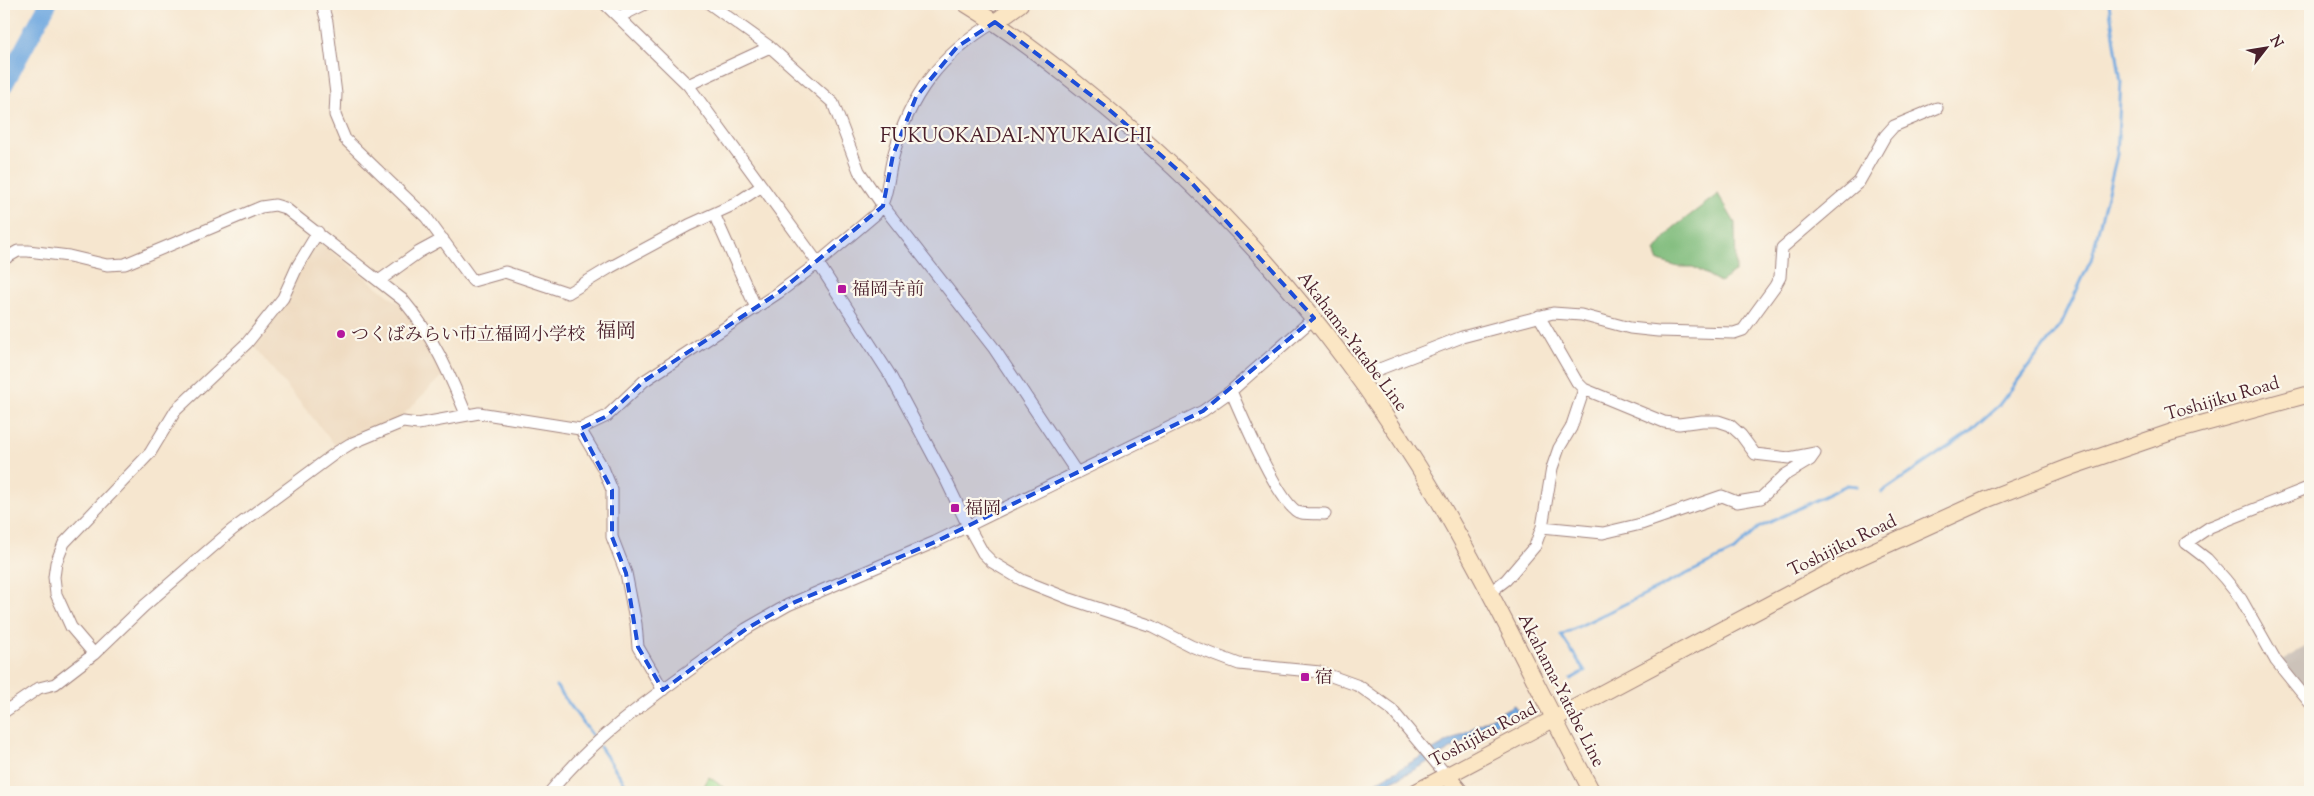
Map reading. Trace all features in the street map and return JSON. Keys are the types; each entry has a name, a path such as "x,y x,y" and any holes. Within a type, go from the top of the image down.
{"main road":[{"name":"Akahama-Yatabe Line","path":"966,4 995,22 1104,105 1189,180 1277,272 1314,318 1359,377 1419,468 1489,593 1592,792"},
{"path":"995,22 1020,4"},
{"name":"Toshijiku Road","path":"1416,792 1851,560 1985,500 2070,467 2172,432 2310,394"},
{"path":"1447,776 1460,792"}],"street":[{"path":"322,4 327,22 336,94 335,115 345,139 426,217 473,281 505,272 568,293 611,267 714,214 762,186"},
{"path":"605,4 688,85 818,263 890,375 983,554 1004,571 1022,580 1070,599 1152,626 1186,644 1239,664 1320,672 1359,686 1391,709 1447,776"},
{"path":"619,17 645,4"},
{"path":"710,4 770,47 833,103 859,171 883,206 993,347 1077,473"},
{"path":"4,712 39,688 55,684 94,654 144,606 232,530 350,444 403,422 418,424 466,414 479,413 580,428 607,416 644,381 756,308 818,263 883,206 893,155 916,97 940,65 957,47 995,22"},
{"path":"688,85 770,47"},
{"path":"1359,377 1462,337 1553,314 1581,315 1630,328 1658,331 1734,333 1743,330 1778,282 1782,248 1859,182 1885,136 1894,126 1937,108"},
{"path":"4,259 18,250 28,250 69,256 107,265 125,264 261,207 275,205 285,208 380,280 403,300 415,314 442,358 466,414"},
{"path":"714,214 756,308"},
{"path":"94,654 72,627 56,594 54,577 56,563 64,543 150,453 176,410 247,343 283,298 298,265 318,232"},
{"path":"380,280 419,252 443,239"},
{"path":"1539,316 1577,382 1584,389 1664,422 1679,424 1702,420 1718,421 1730,425 1741,435 1755,454 1788,458 1815,453 1810,460 1785,475 1761,498 1737,502 1722,496 1641,524 1603,533 1542,527"},
{"path":"550,792 602,736 766,617 788,605 968,526 1203,411 1232,391 1314,318"},
{"path":"1489,593 1506,580 1529,555 1542,527 1552,468 1558,448 1571,428 1584,389"},
{"path":"1232,391 1269,471 1288,502 1298,512 1325,514"},
{"path":"580,428 604,468 612,490 612,537 626,573 636,624 638,647 663,690"},
{"path":"2310,487 2210,527 2186,543 2207,559 2241,600 2276,661 2310,703"}],"highlighted area":[{"path":"995,22 1104,105 1189,180 1314,318 1203,411 935,542 788,605 746,629 663,690 638,647 626,573 612,537 612,490 580,429 607,416 644,381 778,293 883,206 893,155 916,97 957,47"}],"shaded area":[{"name":"つくばみらい市立福岡小学校","path":"317,240 411,313 444,371 443,375 398,420 340,446 335,445 251,343"},
{"path":"2310,644 2310,695 2281,661"}],"green space":[{"path":"1718,194 1735,223 1736,271 1720,282 1693,267 1678,267 1659,261 1655,251 1673,228"},
{"path":"709,777 730,792 701,792"}],"water":[{"path":"1514,705 1518,711 1410,772 1370,792 1358,792"}],"waterway":[{"path":"4,85 48,4"},
{"path":"1882,492 1967,434 1999,405 2061,324 2091,260 2117,155 2121,82 2109,4"},
{"path":"1571,679 1585,671 1561,635 1734,551 1758,528 1847,485 1857,486"},
{"path":"556,686 592,735"},
{"path":"600,747 631,792"}],"place":[{"name":"福岡寺前","path":"842,289"},
{"name":"つくばみらい市立福岡小学校","path":"341,334"},
{"name":"福岡","path":"955,508"},
{"name":"宿","path":"1305,677"}],"district":[{"name":"FUKUOKADAI-NYUKAICHI","path":"1016,135"},
{"name":"福岡","path":"616,330"}]}
